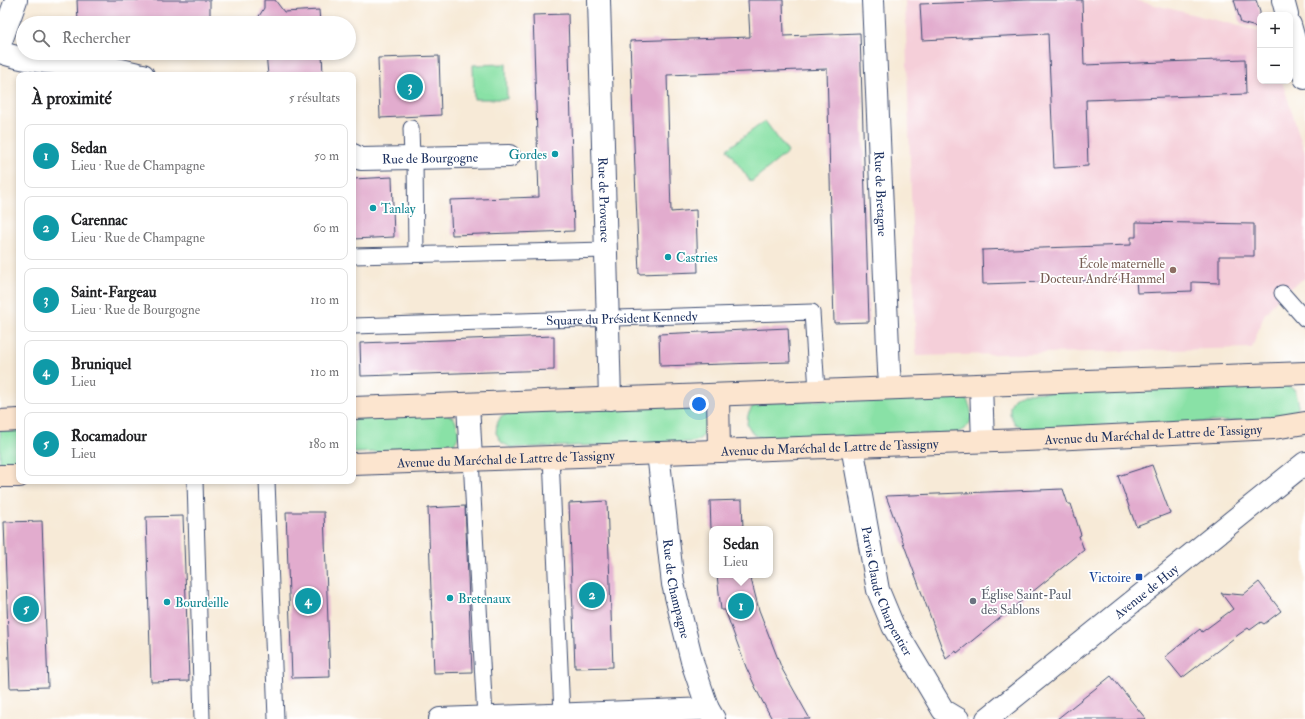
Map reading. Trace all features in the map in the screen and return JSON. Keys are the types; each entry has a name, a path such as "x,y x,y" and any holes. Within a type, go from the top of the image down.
{"street":[{"path":"0,44 16,0"},
{"name":"Rue de Provence","path":"599,0 609,319 610,399"},
{"name":"Rue de Bretagne","path":"873,0 891,388"},
{"path":"1283,0 1286,12"},
{"path":"1293,36 1305,78"},
{"path":"0,52 16,57"},
{"path":"25,60 102,67 128,72"},
{"name":"Rue de Bourgogne","path":"356,156 361,159 508,156"},
{"path":"356,408 1305,373"},
{"path":"981,385 983,441"},
{"path":"718,395 719,450"},
{"path":"468,404 472,459"},
{"path":"0,421 16,420"},
{"name":"Avenue du Maréchal de Lattre de Tassigny","path":"356,464 983,441 1274,428 1305,423"},
{"name":"Parvis Claude Charpentier","path":"852,446 878,590 893,626 943,710 958,719"},
{"name":"Rue de Champagne","path":"658,453 673,584 691,659 711,714"},
{"name":"Avenue de Huy","path":"987,719 1305,463"},
{"path":"0,476 16,476"},
{"path":"440,719 562,714 711,714"}],"lane":[{"path":"411,128 416,254"},
{"path":"356,256 606,250"},
{"path":"1282,293 1305,319"},
{"name":"Square du Président Kennedy","path":"356,326 812,312 816,391"},
{"path":"551,456 562,714"},
{"path":"472,459 476,718"},
{"path":"195,484 202,719"},
{"path":"267,484 276,719"}],"shaded area":[{"path":"905,0 1135,0 1257,30 1257,84 1283,84 1305,153 1305,278 1282,293 1264,315 1252,348 916,356"}],"green space":[{"path":"506,64 507,99 474,99 473,65"},
{"path":"765,121 788,152 751,182 727,149"},
{"path":"1283,384 1294,389 1298,402 1296,412 1289,419 1026,429 1015,424 1010,414 1010,406 1014,398 1023,393"},
{"path":"952,394 967,400 972,416 966,428 956,433 763,439 753,434 747,424 748,415 752,407 760,403"},
{"path":"698,404 707,414 709,425 704,435 693,442 512,448 502,443 496,433 497,424 501,416 509,412"},
{"path":"440,411 454,418 457,423 459,433 453,445 443,450 356,453 356,415"},
{"path":"16,426 16,465 0,465 0,427"}],"building":[{"path":"77,0 210,0 210,16 78,16"},
{"path":"264,0 275,0 284,12 319,10 319,16 259,16 264,8"},
{"path":"748,0 783,0 784,36 860,33 869,322 834,323 827,69 667,75 671,212 696,210 698,272 639,274 630,41 750,37"},
{"path":"1028,0 1082,0 1084,65 1245,59 1246,94 1086,100 1088,166 1054,168 1048,34 922,40 920,4"},
{"path":"1234,0 1256,0 1260,12 1257,12 1257,27 1241,23"},
{"name":"Gordes","path":"568,14 574,231 452,235 450,200 539,197 533,15"},
{"path":"439,56 441,115 380,118 378,58"},
{"path":"267,60 322,60 323,72 268,72"},
{"name":"Tanlay","path":"392,177 394,237 356,239 356,179"},
{"path":"1136,222 1254,224 1254,256 1219,256 1219,283 1192,282 1192,291 1137,293 1136,279 983,284 982,250 1131,245 1131,237 1136,237"},
{"path":"788,328 790,362 660,366 659,334"},
{"path":"554,336 554,370 361,376 360,343"},
{"path":"1152,465 1170,513 1136,526 1118,476"},
{"name":"Église Saint-Paul des Sablons","path":"1063,489 1068,504 1071,504 1084,550 957,653 956,651 946,659 886,496"},
{"path":"742,500 743,526 711,526 710,501"},
{"path":"607,501 613,667 575,668 569,503"},
{"name":"Bretenaux","path":"465,506 472,672 434,673 428,508"},
{"path":"286,512 324,512 330,677 292,678"},
{"name":"Bourdeille","path":"183,516 189,681 151,682 146,517"},
{"path":"42,521 48,687 10,688 4,522"},
{"path":"717,578 751,578 759,610 782,669 810,719 772,719 746,667 725,610 721,610"},
{"path":"1259,582 1281,611 1264,624 1261,622 1250,630 1248,628 1182,678 1165,657 1200,629 1202,632 1233,609 1221,593 1243,595"},
{"path":"1111,676 1146,719 1057,719 1101,684"}],"place":[{"name":"Saint-Fargeau","path":"410,87"},
{"name":"Gordes","path":"555,154"},
{"name":"Tanlay","path":"373,208"},
{"name":"Castries","path":"668,257"},
{"name":"École maternelle Docteur André Hammel","path":"1173,270"},
{"name":"Victoire","path":"1139,577"},
{"name":"Carennac","path":"592,595"},
{"name":"Bretenaux","path":"450,598"},
{"name":"Bruniquel","path":"308,601"},
{"name":"Église Saint-Paul des Sablons","path":"973,601"},
{"name":"Bourdeille","path":"167,602"},
{"name":"Sedan","path":"741,606"},
{"name":"Rocamadour","path":"26,609"}]}
